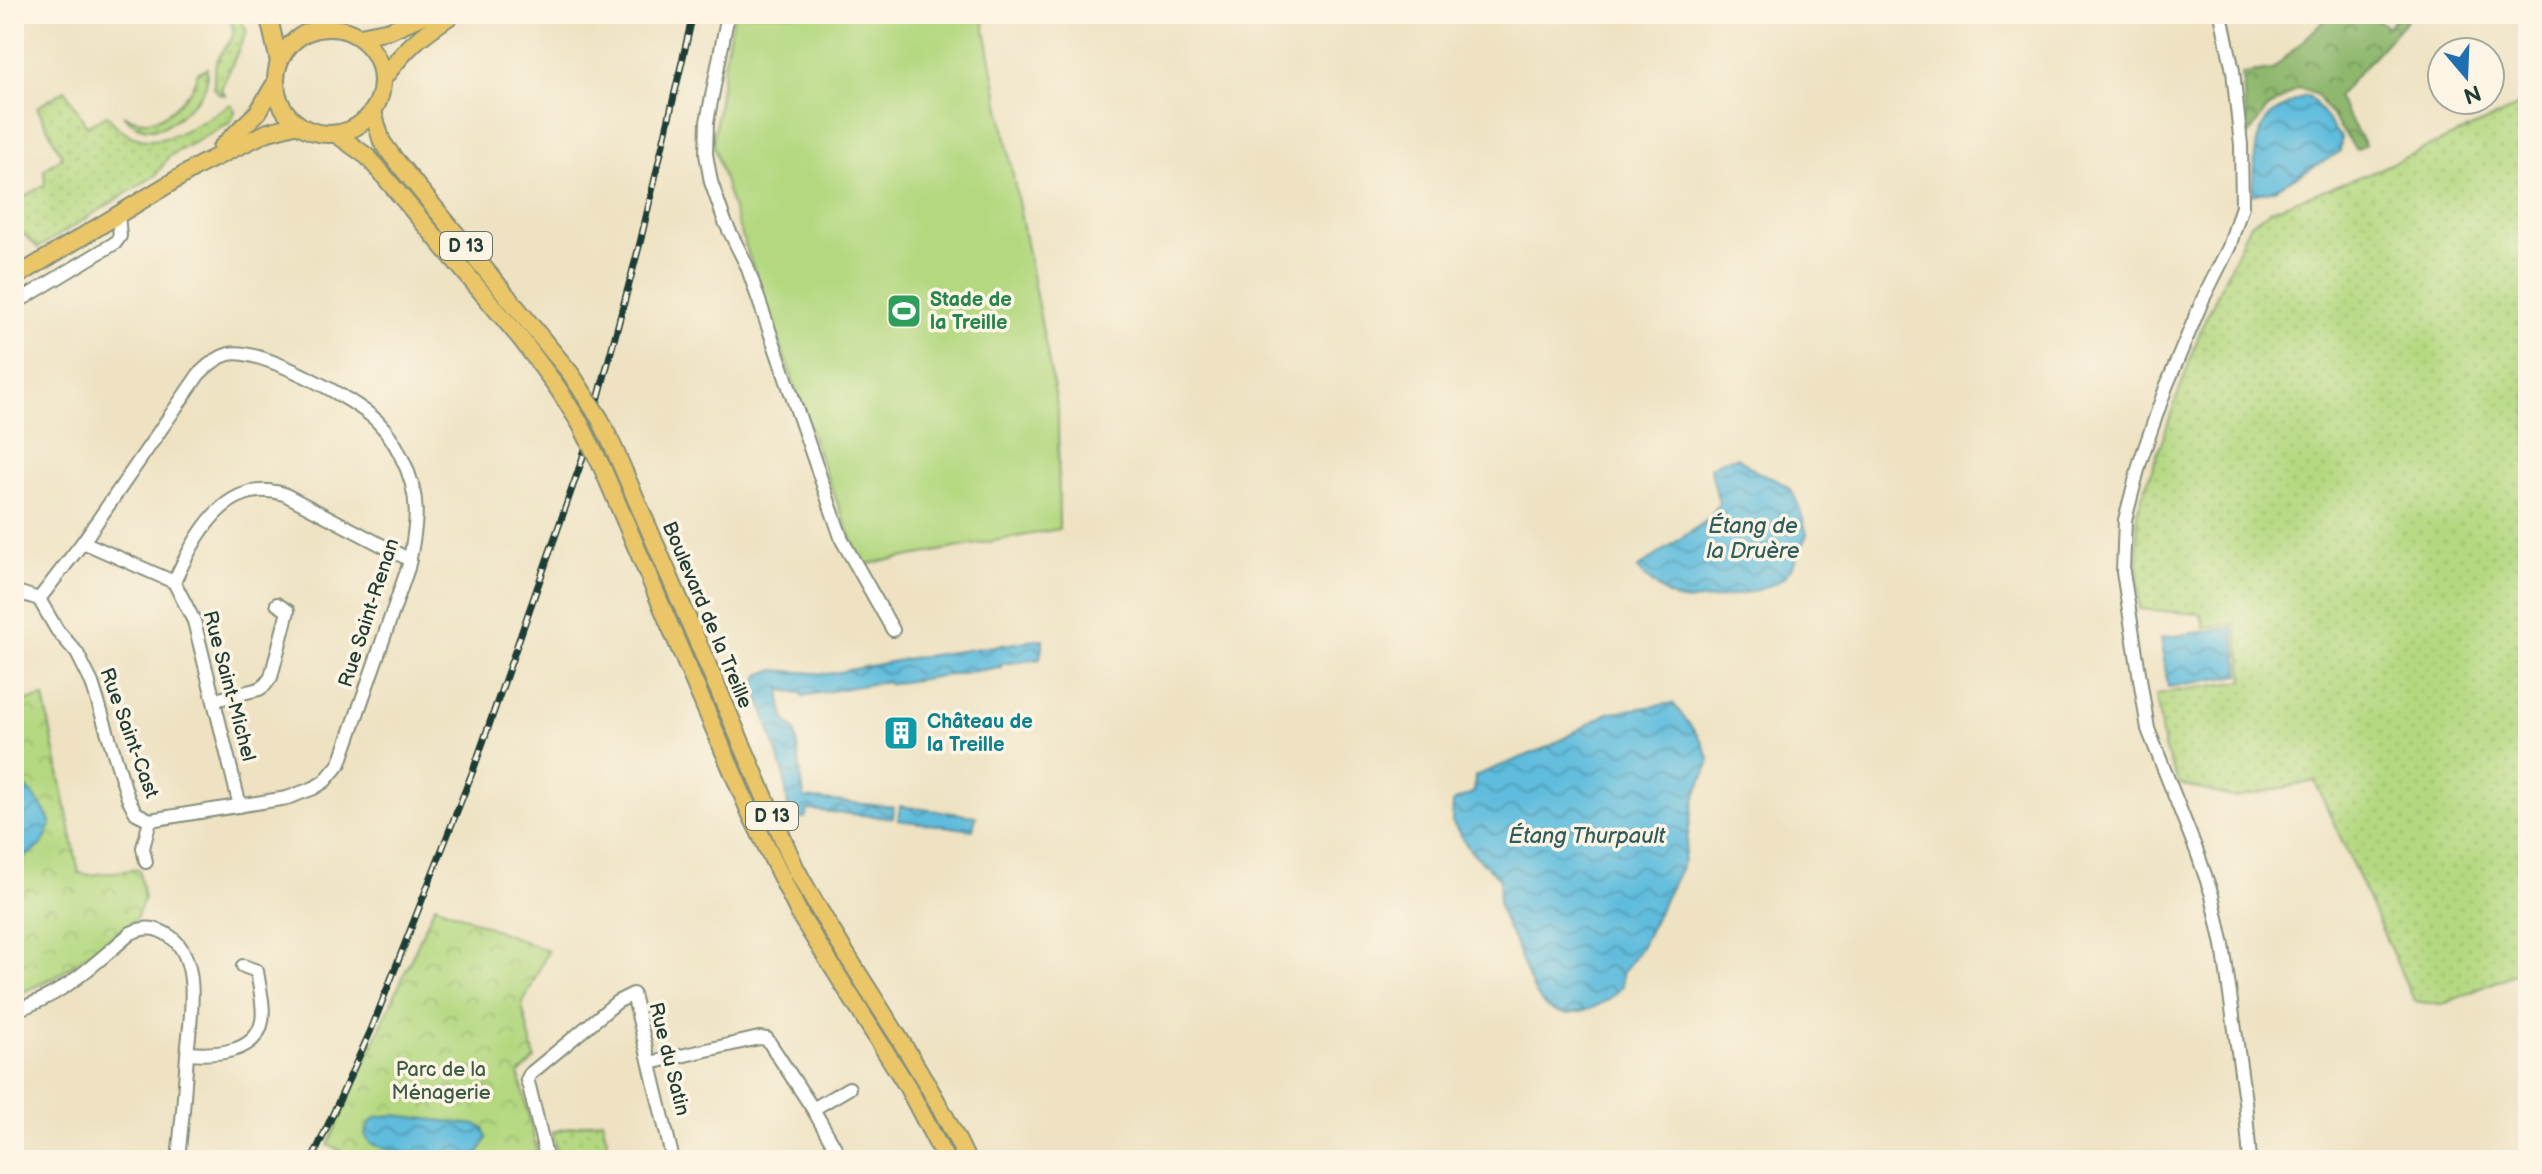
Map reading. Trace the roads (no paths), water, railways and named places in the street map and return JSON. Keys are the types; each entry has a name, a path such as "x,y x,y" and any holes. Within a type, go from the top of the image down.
{"main road":[{"path":"200,165 258,112 276,82 279,62 268,14"},
{"path":"324,14 339,28"},
{"path":"279,62 289,46 303,34 320,28 339,28 360,36 390,30 427,14"},
{"path":"383,79 403,51 453,14"},
{"path":"276,82 288,114 298,124 322,133 336,134 357,127 373,112 380,99 383,79 378,62 360,36"},
{"name":"Boulevard de la Treille","path":"373,112 382,142 393,157 571,374 600,419 795,867 838,944 941,1108 967,1160"},
{"path":"14,278 200,165 268,132 298,124"},
{"name":"Boulevard de la Treille","path":"336,134 368,157 521,339 581,425 787,891 907,1086 946,1160"}],"street":[{"path":"728,14 707,122 706,154 711,182 725,222 747,266 842,540 893,630"},
{"path":"2221,14 2241,145 2242,206 2229,247 2166,387 2140,462 2125,520 2123,572 2148,729 2212,895 2223,945 2250,1160"},
{"path":"14,304 115,243 120,236 118,215"},
{"name":"Rue Saint-Renan","path":"39,599 83,542 199,374 214,360 230,353 270,360 365,410 387,432 406,467 416,498 416,529 410,560 340,763 325,781 287,798 150,820"},
{"path":"83,542 174,582 215,514 235,496 270,490 284,494 410,560"},
{"name":"Rue Saint-Michel","path":"174,582 194,621 240,806"},
{"path":"14,591 39,599"},
{"name":"Rue Saint-Cast","path":"39,599 57,630 77,653 92,683 128,798 136,813 150,820 143,848 146,862"},
{"path":"215,700 259,689 271,677 288,611 277,604"},
{"path":"14,1010 42,1002 60,991 131,933 152,927 177,941 187,958 191,983 178,1160"},
{"path":"188,1053 233,1051 255,1036 262,1024 257,971 243,966"},
{"name":"Rue du Satin","path":"547,1160 527,1080 530,1074 617,1002 633,994 673,1160"},
{"path":"650,1063 759,1038 767,1039 842,1160"},
{"path":"813,1109 849,1088"}],"water":[{"path":"2305,96 2316,104 2341,137 2340,152 2275,189 2252,195 2256,150 2263,125 2276,112"},
{"name":"Étang de la Druère","path":"1737,457 1791,490 1807,534 1796,560 1779,581 1758,589 1698,600 1671,597 1637,569 1710,518 1719,503 1710,467"},
{"path":"2233,627 2240,675 2168,687 2161,638"},
{"path":"1043,639 1040,659 1002,664 1001,667 889,684 888,681 803,696 781,690 786,721 795,731 804,798 894,807 893,818 808,810 805,818 789,816 784,774 755,685 759,675 773,670 828,674 911,658"},
{"name":"Étang Thurpault","path":"1673,703 1702,741 1710,761 1694,800 1683,863 1640,949 1622,974 1622,987 1608,999 1586,1010 1566,1014 1554,1011 1545,1006 1532,987 1505,922 1499,904 1500,879 1470,850 1452,822 1453,802 1474,792 1475,776 1548,747 1608,713"},
{"path":"14,771 51,823 46,838 38,848 14,862"},
{"path":"900,806 976,816 973,830 898,820"},
{"path":"394,1115 477,1125 483,1128 487,1138 475,1160 422,1157 370,1143 365,1135 369,1124 376,1117"}],"railway":[{"path":"312,1160 371,1030 474,768 582,460 640,243 693,14"}],"place":[{"name":"Stade de la Treille","path":"904,311"},
{"name":"Château de la Treille","path":"901,733"}],"park label":[{"name":"Parc de la Ménagerie","path":"441,1082"}]}
